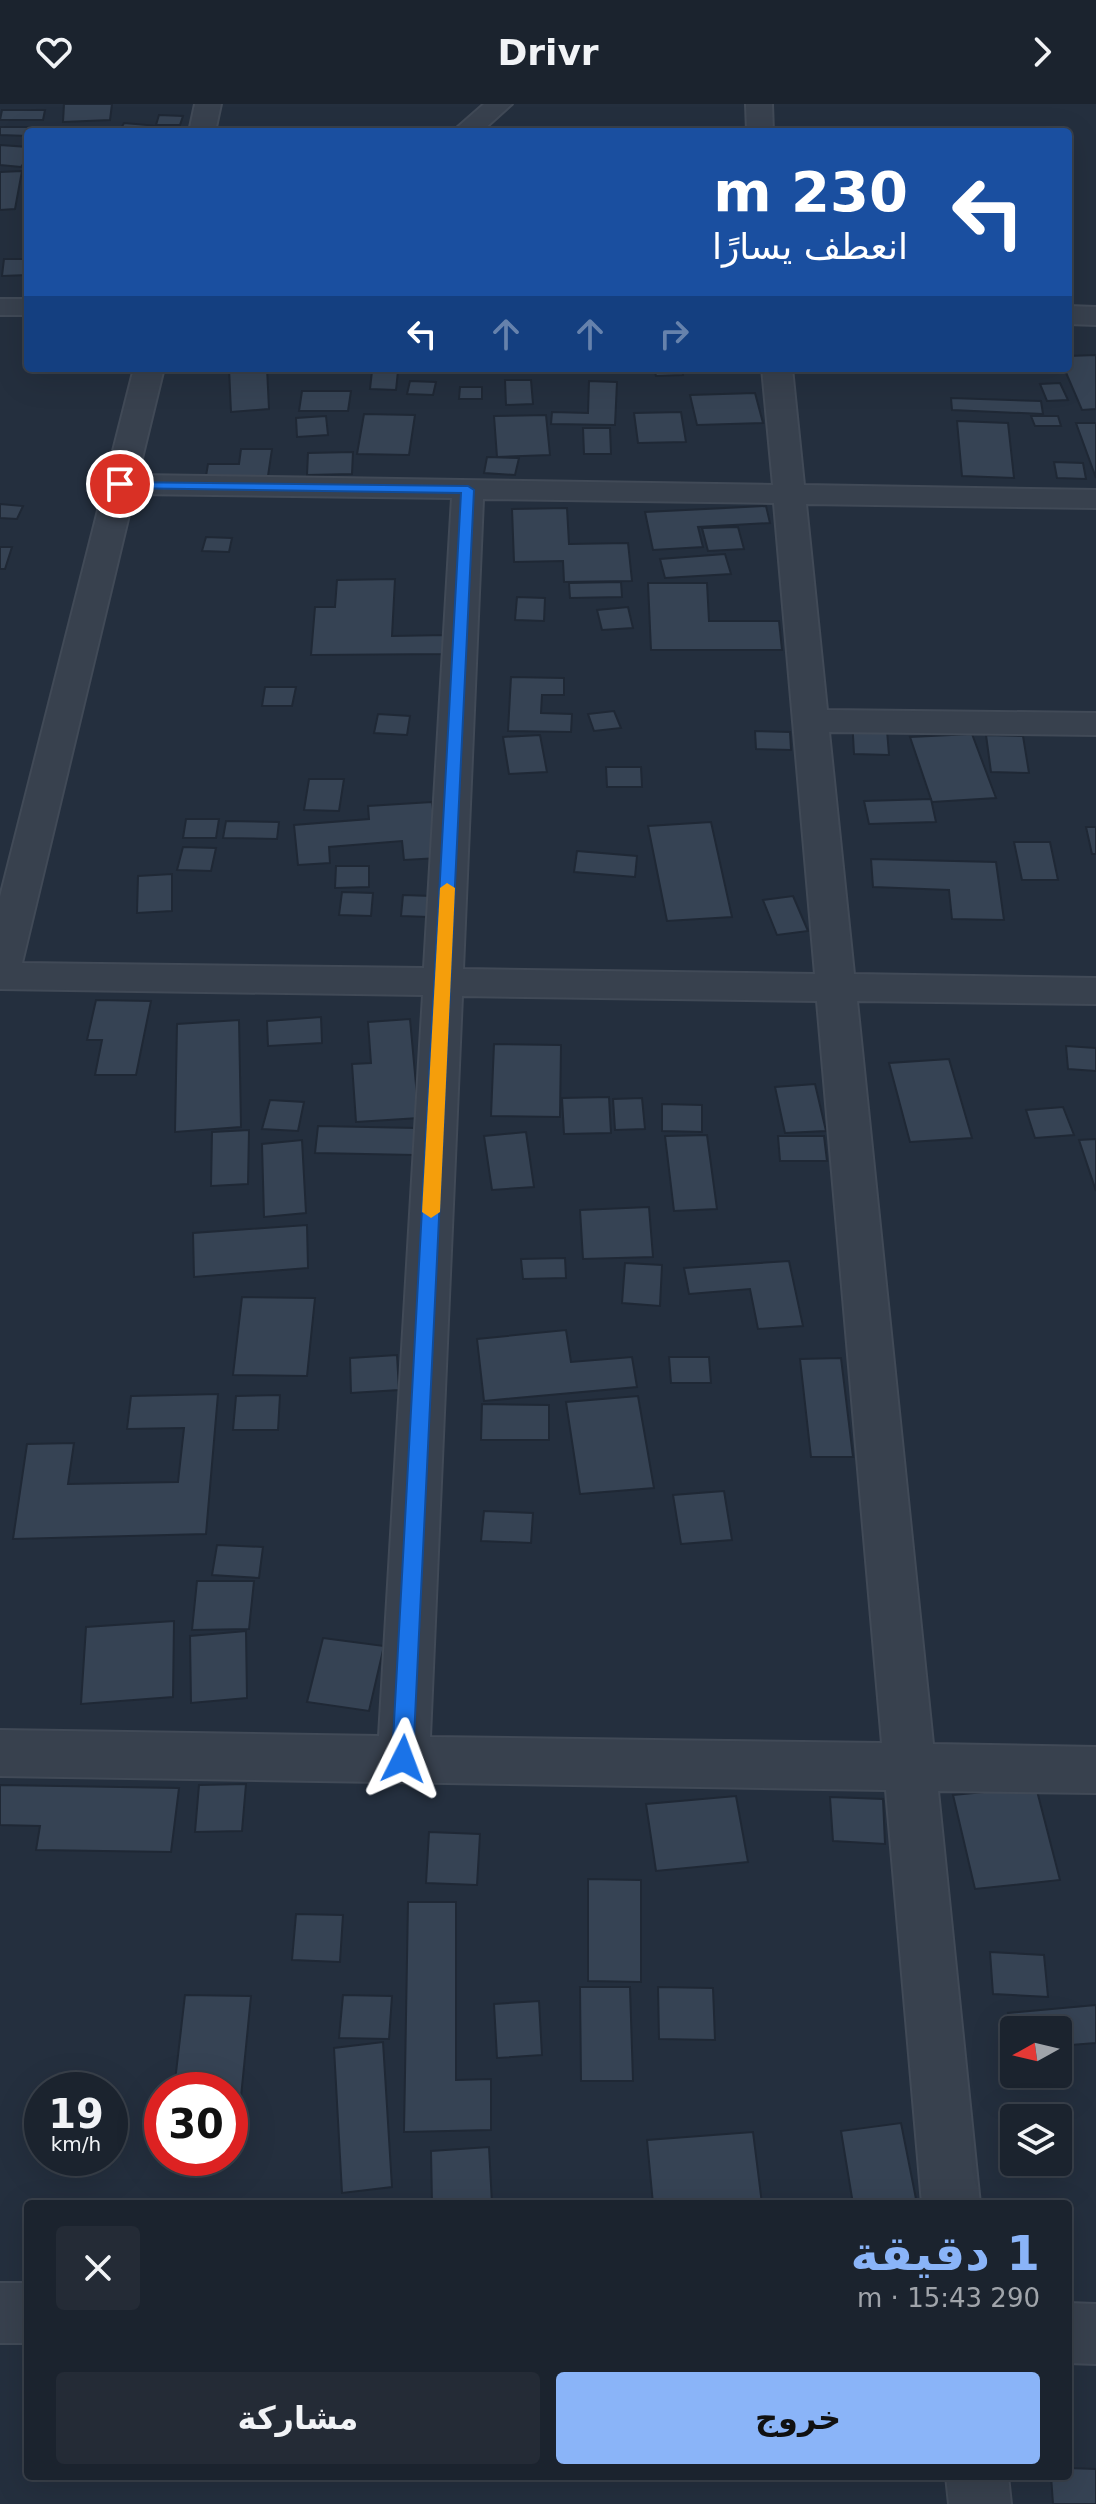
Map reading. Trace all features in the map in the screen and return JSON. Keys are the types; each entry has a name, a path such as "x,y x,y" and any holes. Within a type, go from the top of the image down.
{"street":[{"path":"203,128 208,104"},
{"path":"470,128 499,104"},
{"path":"759,104 760,128"},
{"path":"0,307 24,307"},
{"path":"1072,315 1096,316"},
{"path":"148,372 0,975 1096,991"},
{"path":"777,372 951,2200"},
{"path":"120,484 1096,499"},
{"path":"403,1759 468,490"},
{"path":"811,721 1096,724"},
{"path":"0,1753 1096,1770"},
{"path":"0,2313 24,2313"},
{"path":"1072,2333 1096,2334"},
{"path":"977,2480 980,2504"}],"building":[{"path":"64,104 112,104 110,120 63,122"},
{"path":"2,110 45,110 43,120 0,120"},
{"path":"159,115 183,116 180,125 156,125"},
{"path":"124,123 159,126 158,128 121,128"},
{"path":"0,127 48,127 24,128 24,136 0,135"},
{"path":"0,145 24,147 21,167 0,165"},
{"path":"22,171 15,209 0,210 0,172"},
{"path":"4,259 24,259 24,275 2,276"},
{"path":"1096,355 1096,409 1082,410 1066,372 1072,372 1072,356"},
{"path":"229,372 267,372 269,409 231,412"},
{"path":"372,372 398,372 396,390 370,389"},
{"path":"655,372 683,372 683,375 656,376"},
{"path":"505,380 531,380 533,404 506,405"},
{"path":"410,381 436,382 433,395 407,394"},
{"path":"589,381 617,382 615,425 551,424 552,412 588,413"},
{"path":"1060,383 1068,400 1047,401 1040,384"},
{"path":"460,387 482,387 482,399 459,399"},
{"path":"302,391 351,391 348,411 299,411"},
{"path":"755,393 763,423 697,425 690,395"},
{"path":"951,398 1041,401 1043,414 952,410"},
{"path":"681,412 686,442 638,443 634,413"},
{"path":"364,414 415,415 409,455 357,454"},
{"path":"546,415 550,455 497,457 494,416"},
{"path":"326,416 328,435 297,437 296,418"},
{"path":"1031,416 1058,416 1061,426 1035,426"},
{"path":"957,421 1008,423 1014,478 962,476"},
{"path":"1076,423 1096,423 1096,478"},
{"path":"583,428 610,428 611,454 584,454"},
{"path":"241,449 272,449 268,476 206,476 208,464 239,464"},
{"path":"353,452 352,474 307,475 308,453"},
{"path":"487,457 519,458 515,475 484,473"},
{"path":"1054,462 1083,463 1086,479 1057,478"},
{"path":"0,504 23,506 17,519 0,518"},
{"path":"766,506 770,523 698,527 703,547 653,550 645,512"},
{"path":"567,508 569,544 628,543 632,581 564,582 563,561 514,562 512,509"},
{"path":"738,527 744,549 708,551 702,528"},
{"path":"206,537 232,538 229,552 202,551"},
{"path":"0,547 12,547 5,569 0,569"},
{"path":"725,554 731,574 665,578 660,559"},
{"path":"395,579 392,636 447,635 447,654 311,655 315,607 335,607 337,580"},
{"path":"621,582 622,597 570,598 569,583"},
{"path":"648,583 707,583 709,621 779,621 782,650 651,650"},
{"path":"517,597 545,598 544,621 515,620"},
{"path":"628,607 633,628 602,630 597,610"},
{"path":"511,677 564,678 564,695 542,695 541,713 572,714 571,732 508,731"},
{"path":"265,687 296,687 292,706 262,706"},
{"path":"614,711 621,728 594,731 588,714"},
{"path":"378,714 410,716 407,735 374,733"},
{"path":"852,717 886,718 889,755 854,754"},
{"path":"755,731 790,732 791,750 756,749"},
{"path":"972,734 996,798 932,802 910,737"},
{"path":"540,735 547,772 509,774 503,737"},
{"path":"986,735 1023,736 1029,773 991,772"},
{"path":"606,767 641,767 642,787 607,787"},
{"path":"309,779 344,779 339,811 304,810"},
{"path":"931,799 936,822 869,824 864,801"},
{"path":"432,802 439,858 404,860 402,841 329,847 330,863 298,865 294,825 369,819 368,806"},
{"path":"186,819 219,819 216,838 183,838"},
{"path":"226,821 279,822 277,839 223,838"},
{"path":"711,822 732,917 667,921 648,826"},
{"path":"1086,827 1096,827 1096,854 1092,854"},
{"path":"1014,842 1050,842 1058,880 1022,880"},
{"path":"183,847 216,848 211,871 177,870"},
{"path":"577,851 637,856 635,877 574,872"},
{"path":"871,859 996,862 1004,920 952,919 949,890 873,887"},
{"path":"336,866 369,866 369,887 335,888"},
{"path":"172,874 172,911 137,913 138,876"},
{"path":"342,892 373,893 371,916 339,915"},
{"path":"403,895 432,896 429,917 401,916"},
{"path":"793,896 808,931 777,935 763,900"},
{"path":"96,1000 151,1001 136,1075 95,1075 102,1040 87,1040"},
{"path":"321,1017 322,1043 268,1046 267,1021"},
{"path":"410,1019 419,1118 356,1122 352,1064 371,1063 368,1022"},
{"path":"239,1020 241,1127 175,1132 177,1024"},
{"path":"494,1044 561,1045 560,1117 491,1116"},
{"path":"1066,1046 1096,1048 1096,1071 1068,1069"},
{"path":"949,1059 972,1138 910,1142 889,1063"},
{"path":"815,1084 826,1131 785,1133 775,1087"},
{"path":"609,1097 611,1133 564,1134 562,1098"},
{"path":"642,1098 645,1129 615,1130 613,1099"},
{"path":"270,1100 304,1102 298,1131 262,1129"},
{"path":"662,1104 702,1105 702,1132 662,1131"},
{"path":"1063,1107 1074,1135 1035,1138 1026,1110"},
{"path":"318,1126 417,1128 415,1155 315,1153"},
{"path":"249,1130 248,1184 211,1186 212,1132"},
{"path":"526,1132 534,1187 492,1190 484,1136"},
{"path":"707,1135 717,1209 674,1211 665,1136"},
{"path":"778,1136 824,1136 827,1161 780,1161"},
{"path":"1096,1139 1096,1191 1079,1140"},
{"path":"302,1140 306,1213 264,1217 262,1144"},
{"path":"649,1207 653,1257 583,1259 580,1210"},
{"path":"307,1225 308,1268 194,1277 193,1233"},
{"path":"565,1258 566,1278 523,1279 521,1259"},
{"path":"789,1261 803,1326 758,1329 750,1289 689,1294 684,1268"},
{"path":"625,1263 662,1265 660,1306 622,1303"},
{"path":"242,1297 315,1298 307,1376 233,1375"},
{"path":"566,1330 571,1362 632,1357 637,1387 484,1401 477,1339"},
{"path":"397,1355 399,1390 351,1393 350,1358"},
{"path":"669,1357 709,1357 711,1383 671,1383"},
{"path":"841,1358 853,1457 811,1457 800,1359"},
{"path":"218,1394 206,1534 13,1539 27,1444 74,1443 68,1484 178,1482 184,1428 127,1429 131,1396"},
{"path":"280,1395 278,1430 233,1430 236,1396"},
{"path":"638,1396 654,1488 580,1494 566,1402"},
{"path":"482,1404 549,1405 549,1440 481,1440"},
{"path":"724,1491 732,1540 681,1544 673,1495"},
{"path":"484,1511 533,1513 531,1543 481,1541"},
{"path":"217,1545 263,1547 259,1578 212,1575"},
{"path":"197,1581 254,1581 249,1629 192,1630"},
{"path":"174,1621 173,1697 81,1704 86,1627"},
{"path":"246,1631 247,1698 191,1703 190,1636"},
{"path":"323,1638 384,1646 369,1711 307,1702"},
{"path":"246,1784 242,1831 195,1832 199,1785"},
{"path":"0,1785 179,1788 171,1852 36,1850 40,1826 0,1825"},
{"path":"1036,1787 1060,1880 975,1889 953,1795"},
{"path":"736,1796 748,1862 656,1871 646,1804"},
{"path":"830,1797 883,1799 885,1844 833,1841"},
{"path":"429,1832 480,1834 477,1885 426,1883"},
{"path":"588,1879 641,1880 641,1982 588,1981"},
{"path":"408,1902 456,1902 456,2080 491,2079 491,2130 404,2132"},
{"path":"296,1914 343,1915 340,1962 292,1960"},
{"path":"990,1952 1044,1955 1048,1997 993,1994"},
{"path":"580,1987 630,1987 633,2081 581,2081"},
{"path":"658,1987 713,1988 715,2040 659,2039"},
{"path":"185,1995 251,1996 243,2072 176,2072"},
{"path":"343,1995 392,1996 389,2039 339,2038"},
{"path":"539,2001 542,2055 497,2058 494,2004"},
{"path":"1096,2005 1096,2043 1072,2045 1072,2016 1009,2016 1008,2013"},
{"path":"383,2042 392,2187 342,2193 334,2048"},
{"path":"901,2123 916,2200 852,2200 841,2131"},
{"path":"753,2132 762,2200 653,2200 647,2140"},
{"path":"489,2147 492,2200 432,2200 431,2151"},
{"path":"1072,2468 1096,2469 1096,2504 1053,2504 1051,2480 1072,2480"}],"slow traffic":[{"path":"431,1212 447,888"}],"route":[{"path":"120,484 468,490 403,1759"}]}
